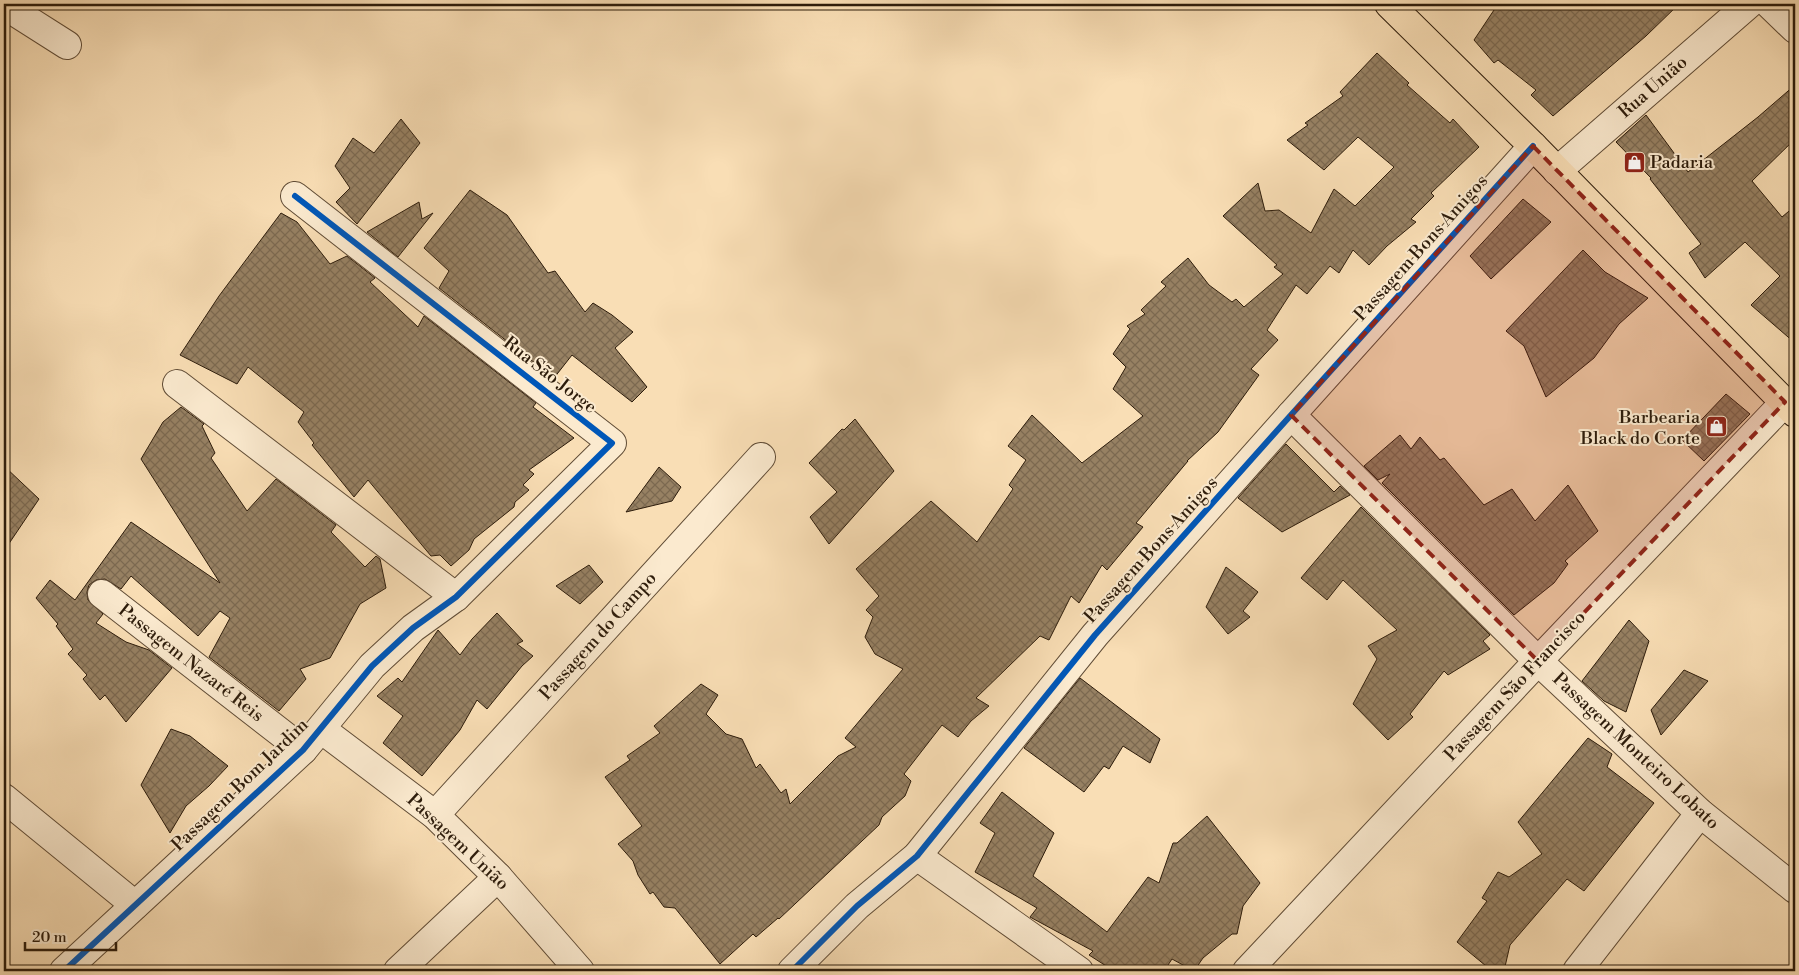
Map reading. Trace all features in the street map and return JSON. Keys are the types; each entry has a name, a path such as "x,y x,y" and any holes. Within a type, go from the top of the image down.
{"main road":[{"path":"1390,4 1533,146 1790,408"}],"street":[{"name":"Rua União","path":"1557,171 1749,4"},
{"path":"1769,4 1795,28"},
{"path":"4,5 67,45"},
{"name":"Passagem Bons Amigos","path":"792,971 857,906 916,856 1095,635 1533,146"},
{"name":"Rua São Jorge","path":"296,196 612,443 456,597"},
{"path":"176,384 456,597"},
{"name":"Passagem São Francisco","path":"1247,971 1538,661 1790,408"},
{"name":"Passagem Monteiro Lobato","path":"1291,415 1538,661 1700,813 1795,889"},
{"name":"Passagem do Campo","path":"434,815 761,457"},
{"name":"Passagem Nazaré Reis","path":"102,594 303,750"},
{"name":"Passagem Bom Jardim","path":"64,971 303,750 372,666 413,628 456,597"},
{"name":"Passagem União","path":"321,729 434,815 498,877 580,971"},
{"path":"4,798 134,905"},
{"path":"1577,971 1700,813"},
{"path":"916,856 1079,971"},
{"path":"398,971 498,877"}],"highlighted area":[{"path":"1533,146 1785,402 1538,661 1291,415"}],"building":[{"path":"1498,4 1679,4 1646,36 1553,116 1531,95 1536,90 1498,60 1494,63 1474,40"},
{"path":"1377,53 1409,83 1407,85 1450,123 1453,119 1479,147 1431,193 1434,196 1411,219 1416,222 1387,246 1369,265 1353,250 1339,273 1330,266 1307,294 1296,285 1267,330 1278,340 1251,369 1259,375 1218,432 1187,461 1136,523 1143,527 1107,570 1102,565 1079,603 1071,596 1049,640 1040,636 976,698 989,706 971,721 958,737 942,725 904,774 911,781 905,796 882,817 879,825 779,919 756,937 753,934 720,964 675,908 664,907 653,892 650,894 638,875 633,861 618,844 642,826 605,777 630,760 627,756 660,733 654,726 701,684 718,695 706,714 726,734 742,739 756,768 760,764 781,793 786,789 790,804 838,756 856,747 845,738 903,669 875,654 865,637 873,617 866,610 879,596 856,569 931,501 977,542 1013,489 1009,485 1026,460 1008,446 1032,415 1082,463 1143,416 1113,389 1126,367 1113,354 1130,329 1127,326 1145,314 1141,310 1166,286 1161,282 1188,258 1209,285 1232,302 1236,299 1244,307 1283,274 1274,267 1277,265 1223,216 1258,183 1265,211 1279,210 1311,233 1334,189 1355,206 1394,167 1358,137 1324,170 1287,140 1308,125 1305,123 1343,96 1340,92"},
{"path":"1795,85 1795,139 1752,181 1782,217 1795,206 1795,343 1751,305 1780,276 1745,242 1705,278 1689,253 1701,244 1651,178 1616,142 1646,115 1688,172"},
{"path":"401,119 420,143 357,224 336,202 350,188 335,166 353,138 374,153"},
{"path":"470,190 507,215 548,273 555,271 585,312 593,303 633,332 615,348 647,387 632,402 572,355 554,378 439,288 449,271 424,248"},
{"path":"1523,199 1551,222 1491,279 1470,256"},
{"path":"419,202 422,219 433,213 398,257 367,232"},
{"path":"281,213 297,222 330,264 347,256 375,278 370,282 418,327 424,316 536,403 533,407 574,438 529,470 534,474 523,485 529,490 515,502 514,507 474,539 469,550 451,566 440,555 431,556 368,480 354,497 312,445 314,443 298,422 304,412 248,367 237,384 180,355 219,296"},
{"path":"1583,250 1605,272 1648,298 1619,324 1594,358 1546,397 1524,346 1506,331"},
{"name":"Barbearia Black do Corte","path":"1726,394 1750,414 1704,461 1682,440"},
{"path":"181,407 204,424 202,426 215,453 211,458 247,511 276,479 336,525 331,532 365,567 376,556 380,559 386,588 360,604 330,658 300,669 306,679 279,711 209,657 230,618 220,611 198,636 131,576 121,589 105,579 96,580 89,585 87,592 88,600 103,614 96,623 126,642 149,650 172,668 126,722 105,695 100,700 83,679 87,675 68,654 73,649 56,626 58,624 36,598 50,580 75,600 131,522 220,583 141,459 163,422"},
{"path":"855,419 894,471 829,544 810,517 837,492 809,463 842,429 844,430"},
{"path":"1400,435 1411,449 1420,437 1440,460 1444,458 1484,505 1512,489 1535,521 1568,485 1598,531 1565,561 1568,564 1554,583 1514,615 1382,483 1390,474 1378,480 1364,466"},
{"path":"1286,444 1334,492 1340,486 1350,495 1282,532 1238,498"},
{"path":"4,466 39,499 4,551"},
{"path":"659,467 681,487 672,501 626,512"},
{"path":"1361,507 1490,635 1483,641 1490,649 1448,675 1444,671 1410,714 1413,717 1388,740 1353,704 1377,659 1368,646 1397,630 1343,580 1327,600 1301,578"},
{"path":"589,565 603,582 580,604 556,586"},
{"path":"1226,567 1258,592 1243,611 1250,617 1228,634 1206,607"},
{"path":"497,613 523,641 517,644 533,656 522,666 487,709 477,700 460,730 422,776 383,743 403,716 377,696 398,678 402,682 438,630 460,655 472,639"},
{"path":"1629,620 1649,641 1626,712 1604,701 1582,681"},
{"path":"1684,670 1708,681 1661,735 1651,710"},
{"path":"1080,678 1160,739 1150,763 1123,746 1109,769 1104,766 1084,792 1024,748"},
{"path":"171,729 190,736 228,766 186,806 170,833 141,785"},
{"path":"1588,738 1612,754 1607,767 1654,803 1584,891 1567,879 1510,945 1504,971 1492,971 1457,942 1487,901 1482,898 1498,872 1509,877 1542,854 1518,822"},
{"path":"1002,792 1054,833 1033,876 1107,932 1148,877 1159,883 1173,843 1177,843 1207,816 1260,883 1243,906 1237,934 1232,934 1203,958 1194,971 1172,959 1164,971 1114,971 1089,955 1093,951 1030,917 1037,908 975,872 995,833 980,823"}],"cycle path":[{"path":"792,971 857,906 917,856 1095,635 1533,146"},
{"path":"64,971 303,750 372,666 413,628 456,597 612,443 295,196"}],"place":[{"name":"Padaria","path":"1634,162"},
{"name":"Barbearia Black do Corte","path":"1716,427"}]}
